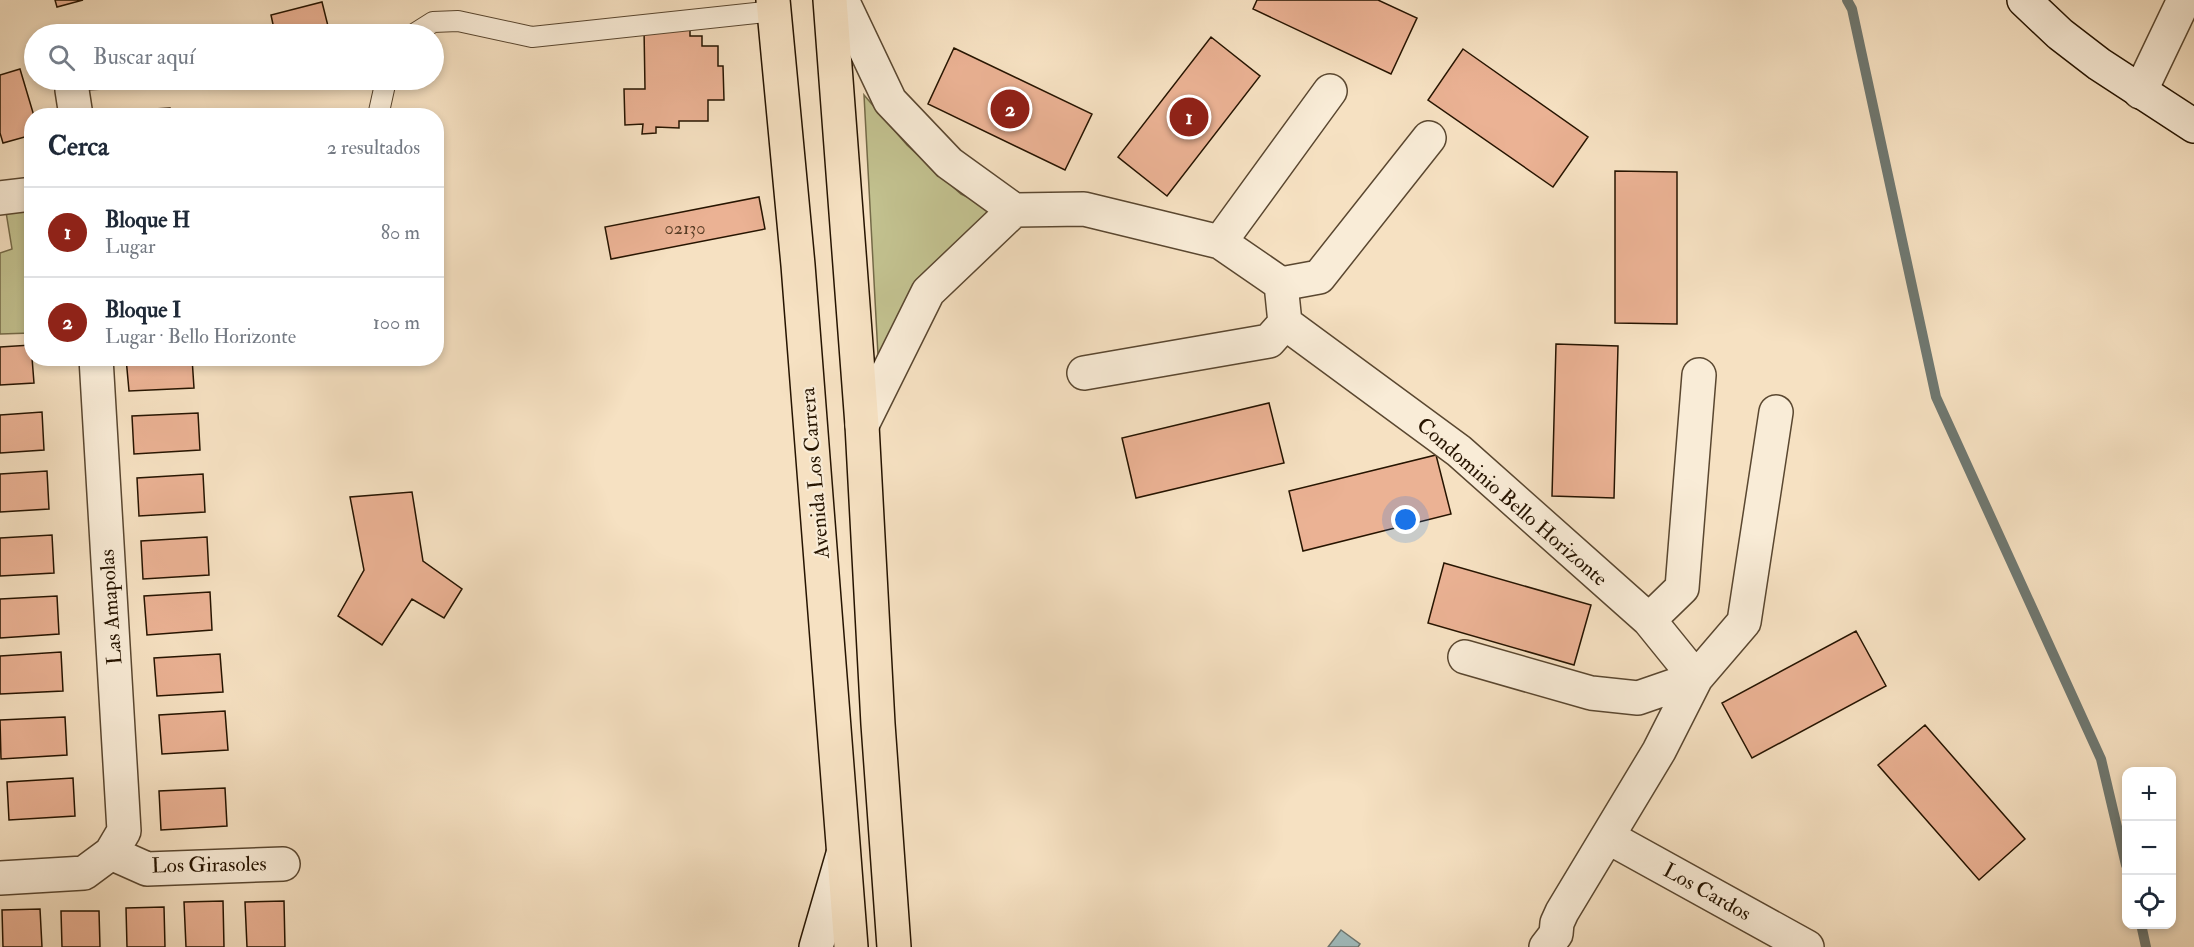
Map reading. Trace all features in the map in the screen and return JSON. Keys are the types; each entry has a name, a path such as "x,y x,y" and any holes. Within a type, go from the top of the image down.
{"main road":[{"path":"830,0 862,425 877,712 894,947"},
{"name":"Avenida Los Carrera","path":"773,5 798,265 851,947"}],"street":[{"path":"843,0 890,101 950,163 1014,210 1084,209 1220,242 1281,284 1319,277 1429,138"},
{"path":"2024,0 2068,40 2140,92 2194,126"},
{"path":"2140,92 2184,0"},
{"path":"1220,242 1330,91"},
{"path":"0,198 24,195"},
{"path":"862,425 928,292 1014,210"},
{"path":"1084,374 1269,341 1285,323 1281,284"},
{"name":"Condominio Bello Horizonte","path":"1285,323 1459,451 1649,620 1696,678"},
{"name":"Las Amapolas","path":"96,366 124,809 124,831 111,853"},
{"path":"1649,620 1682,588 1699,375"},
{"path":"1556,943 1557,923 1562,912 1659,751 1696,678 1744,622 1776,412"},
{"path":"1465,657 1591,693 1638,698 1696,678"},
{"name":"Los Cardos","path":"1608,837 1807,947"},
{"path":"816,947 844,849"},
{"path":"0,878 84,873 111,853"},
{"name":"Los Girasoles","path":"111,853 147,869 283,864"}],"lane":[{"path":"430,24 458,21 532,37 773,5"},
{"path":"380,108 384,90"}],"shaded area":[{"path":"864,95 907,145 961,194 995,210 878,355"},
{"path":"6,212 24,212 24,333 0,334 0,253 12,249"}],"water":[{"path":"1341,930 1360,944 1358,947 1328,947"}],"building":[{"path":"55,0 83,0 57,7"},
{"path":"1257,0 1378,0 1417,18 1391,74 1253,9"},
{"path":"322,2 328,24 273,24 271,15"},
{"path":"644,28 690,28 690,36 702,36 702,46 718,46 718,66 723,66 724,100 708,100 708,121 679,121 679,128 656,127 656,133 642,134 643,124 625,125 624,89 645,89"},
{"path":"1211,37 1260,76 1167,196 1118,157"},
{"path":"954,48 1092,114 1065,170 928,104"},
{"path":"1463,49 1588,137 1553,187 1428,100"},
{"path":"20,69 24,90 26,90 32,108 24,108 24,137 3,143 0,133 0,75"},
{"path":"1615,171 1677,172 1677,324 1615,323"},
{"path":"759,197 765,229 611,259 605,227"},
{"path":"1556,344 1618,346 1614,498 1552,496"},
{"path":"24,345 24,366 33,366 34,383 0,385 0,347"},
{"path":"127,366 193,366 194,388 129,391"},
{"path":"1269,403 1284,463 1136,498 1122,438"},
{"path":"42,412 44,450 0,453 0,415"},
{"path":"198,413 200,450 134,454 132,416"},
{"path":"1436,455 1451,514 1303,551 1289,491"},
{"path":"47,471 49,509 0,512 0,474"},
{"path":"203,474 205,512 139,516 137,478"},
{"path":"412,492 423,561 462,589 444,618 412,599 382,645 338,616 364,570 350,497"},
{"path":"52,535 54,573 0,576 0,538"},
{"path":"207,537 209,575 143,579 141,541"},
{"path":"1444,563 1591,605 1574,665 1428,623"},
{"path":"210,592 212,630 147,635 144,596"},
{"path":"57,596 59,634 0,638 0,599"},
{"path":"1856,631 1886,686 1752,758 1722,703"},
{"path":"61,652 63,691 0,694 0,656"},
{"path":"220,654 223,692 157,696 154,658"},
{"path":"225,711 228,750 162,754 159,715"},
{"path":"65,717 67,755 1,759 0,720"},
{"path":"1925,725 2025,839 1979,880 1878,765"},
{"path":"73,778 75,816 9,820 7,782"},
{"path":"225,788 227,826 161,830 159,791"},
{"path":"223,901 224,947 186,947 184,902"},
{"path":"284,901 285,947 247,947 245,902"},
{"path":"164,907 165,947 127,947 126,908"},
{"path":"40,909 42,947 3,947 2,910"},
{"path":"61,911 99,911 100,947 62,947"}],"waterway":[{"path":"1847,0 1852,9 1936,397 2101,759 2122,848"},
{"path":"2142,929 2146,947"}],"place":[{"name":"Bloque I","path":"1010,109"},
{"name":"Bloque H","path":"1189,117"}]}
